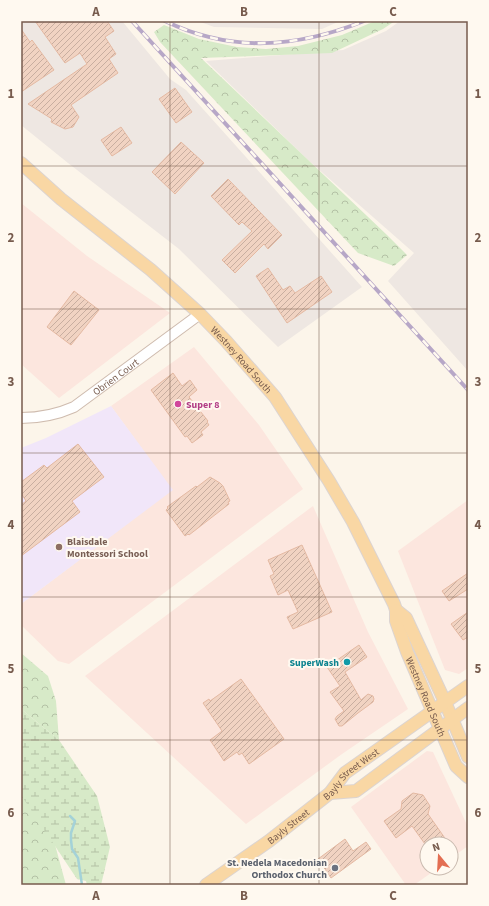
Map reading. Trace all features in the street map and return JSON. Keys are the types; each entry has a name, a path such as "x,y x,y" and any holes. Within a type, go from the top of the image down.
{"main road":[{"name":"Westney Road South","path":"21,163 61,199 151,270 200,314 275,397 329,481 353,522 396,610 406,618 445,702 468,758"},
{"name":"Westney Road South","path":"396,610 396,621 440,729 456,766 468,777"},
{"name":"Bayly Street West","path":"330,793 345,773 468,686"},
{"name":"Bayly Street West","path":"330,793 356,791 468,708"},
{"name":"Bayly Street","path":"206,885 269,841 330,793"}],"street":[{"name":"Obrien Court","path":"21,418 42,417 74,407 200,314"}],"shaded area":[{"path":"21,21 122,21 170,79 186,90 362,287 278,347 179,249 21,125"},
{"path":"198,21 340,21 322,29 214,27"},
{"path":"400,21 468,21 468,371 388,281 414,253 308,160 206,61 343,50 386,31"},
{"path":"21,203 87,256 170,313 59,398 21,364"},
{"path":"194,347 259,425 303,489 69,664 58,661 21,625 21,604 172,490 111,406"},
{"name":"Blaisdale Montessori School","path":"111,406 173,490 21,604 21,448 46,438"},
{"path":"468,500 468,668 459,674 445,670 398,551"},
{"path":"313,506 368,632 408,709 342,754 246,824 85,676"},
{"path":"427,751 433,752 468,827 468,846 459,852 459,836 419,836 419,876 427,876 414,885 406,885 351,807"}],"green space":[{"path":"375,21 395,21 383,29 332,53 201,58 407,255 394,266 358,253 160,42 154,32 164,25 199,39 237,47 266,49 298,46 342,35"},
{"path":"21,653 48,676 56,701 59,740 21,709"},
{"path":"21,709 59,740 97,796 110,847 101,885 87,885 86,881 77,879 21,795"},
{"path":"21,793 54,841 66,885 21,885"}],"building":[{"path":"35,21 107,21 114,31 105,37 116,54 109,59 118,73 71,105 79,117 73,127 65,129 51,122 52,119 28,104 87,64 80,53 65,63"},
{"path":"21,29 30,42 32,40 54,70 21,92"},
{"path":"175,88 192,112 176,123 159,99"},
{"path":"121,127 132,143 112,156 101,140"},
{"path":"181,142 204,163 175,194 152,172"},
{"path":"228,179 282,235 268,249 264,244 235,273 222,260 252,231 242,222 239,225 211,196"},
{"path":"268,268 283,290 290,286 295,293 321,276 332,292 287,323 256,276"},
{"path":"74,291 99,310 71,345 47,327"},
{"name":"Super 8","path":"173,373 182,386 190,380 197,390 189,397 208,421 207,422 209,425 201,432 203,435 192,443 187,436 185,437 151,390"},
{"path":"78,444 104,477 72,501 80,512 21,556 21,505 26,501 21,493 21,482 44,465 47,468"},
{"path":"210,477 223,486 230,501 228,502 229,504 189,535 188,534 185,536 166,510 168,508 167,507"},
{"path":"302,545 332,612 293,629 287,617 298,612 288,590 278,595 270,576 274,574 268,560"},
{"path":"468,573 468,589 449,601 442,591"},
{"path":"468,612 468,637 463,640 451,624"},
{"path":"359,645 367,657 345,672 361,700 368,694 373,696 374,699 373,702 342,726 339,726 335,719 344,711 330,692 340,686 327,667"},
{"path":"241,679 284,739 249,764 242,753 239,755 237,752 224,761 210,740 222,731 203,703 209,699 210,701"},
{"path":"413,793 423,795 430,806 428,814 443,836 419,836 412,826 396,838 384,821 401,809 402,801"},
{"name":"St. Nedela Macedonian Orthodox Church","path":"345,839 353,851 366,842 371,849 331,878 318,859"}],"waterway":[{"path":"70,816 75,821 71,833 71,840 72,849 78,858 82,885"}],"railway":[{"path":"132,21 468,390"},
{"path":"165,21 190,31 215,38 239,42 264,43 314,37 364,21"}],"place":[{"name":"Super 8","path":"178,404"},
{"name":"Blaisdale Montessori School","path":"59,547"},
{"name":"SuperWash","path":"347,662"},
{"name":"St. Nedela Macedonian Orthodox Church","path":"335,868"}]}
